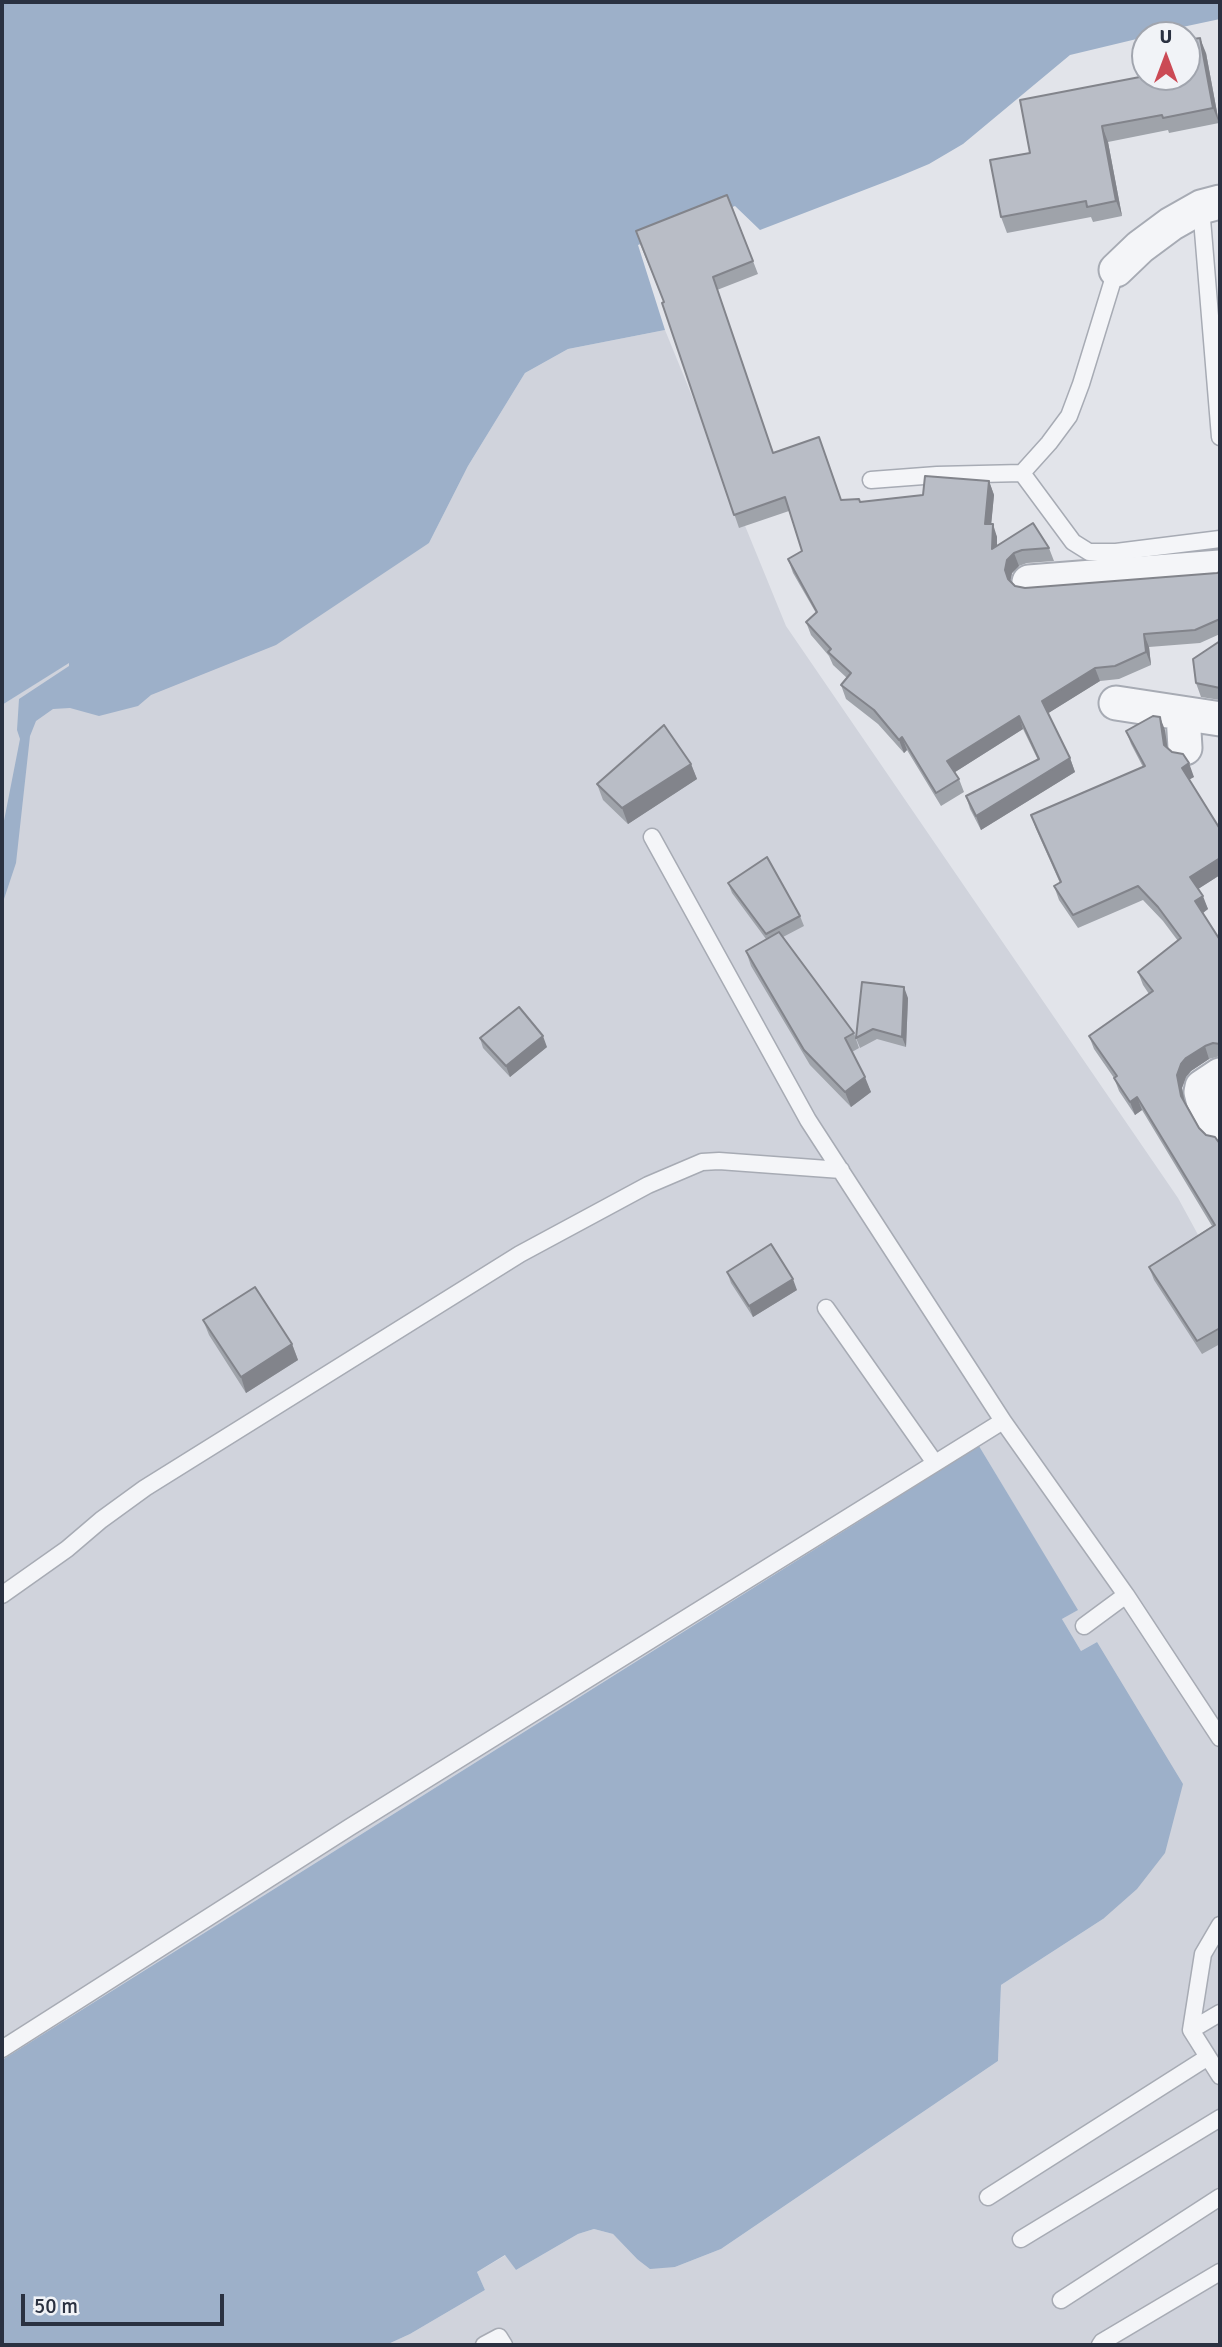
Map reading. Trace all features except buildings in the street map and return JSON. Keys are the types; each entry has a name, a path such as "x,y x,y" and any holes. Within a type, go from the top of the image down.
{"street":[{"path":"1116,270 1140,247 1171,224 1211,204"},
{"path":"1029,582 1220,568"},
{"path":"1116,703 1220,719"},
{"path":"1184,714 1185,748"},
{"path":"1220,1075 1202,1087 1201,1092 1220,1131"}],"lane":[{"path":"1211,204 1220,437"},
{"path":"871,480 1022,473 1069,416 1082,384 1116,270"},
{"path":"1022,473 1073,542 1089,552 1116,552 1220,539"},
{"path":"652,837 808,1120 1003,1421 1126,1595 1220,1738"},
{"path":"2,1595 67,1549 145,1488 520,1254 648,1185 702,1162 719,1160 841,1170"},
{"path":"826,1308 935,1463"},
{"path":"2,2049 350,1827 1003,1421"},
{"path":"1084,1626 1126,1595"},
{"path":"1220,1925 1203,1954 1191,2030 1220,2076"},
{"path":"1191,2030 1220,2013"},
{"path":"988,2197 1208,2057"},
{"path":"1021,2239 1220,2118"},
{"path":"1061,2300 1220,2197"},
{"path":"1100,2345 1220,2272"},
{"path":"484,2345 499,2337 504,2345"}],"shaded area":[{"path":"665,330 786,626 1178,1198 1220,1275 1220,2345 386,2345 485,2290 477,2272 506,2255 516,2270 578,2234 594,2229 613,2234 637,2259 675,2267 721,2249 998,2061 1001,1985 1103,1919 1097,1642 1081,1651 1062,1619 1077,1610 979,1446 2,2060 2,705 69,662 429,543 468,466 525,373 568,349"}],"water":[{"path":"2,2 1220,2 1220,19 1201,23 1131,21 1131,40 1070,55 963,144 929,164 898,177 760,230 735,206 638,245 665,330 568,349 525,373 468,466 429,543 276,645 151,695 138,706 99,716 70,708 53,709 36,721 30,736 16,863 2,905 2,831 20,739 17,730 19,699 69,666 69,663 2,705"},
{"path":"979,1446 1078,1610 1062,1619 1081,1651 1097,1642 1183,1784 1165,1853 1137,1889 1103,1919 1001,1985 998,2061 721,2249 675,2267 650,2269 613,2234 594,2229 578,2234 516,2270 505,2255 477,2272 485,2290 386,2345 2,2345 2,2060"}]}
